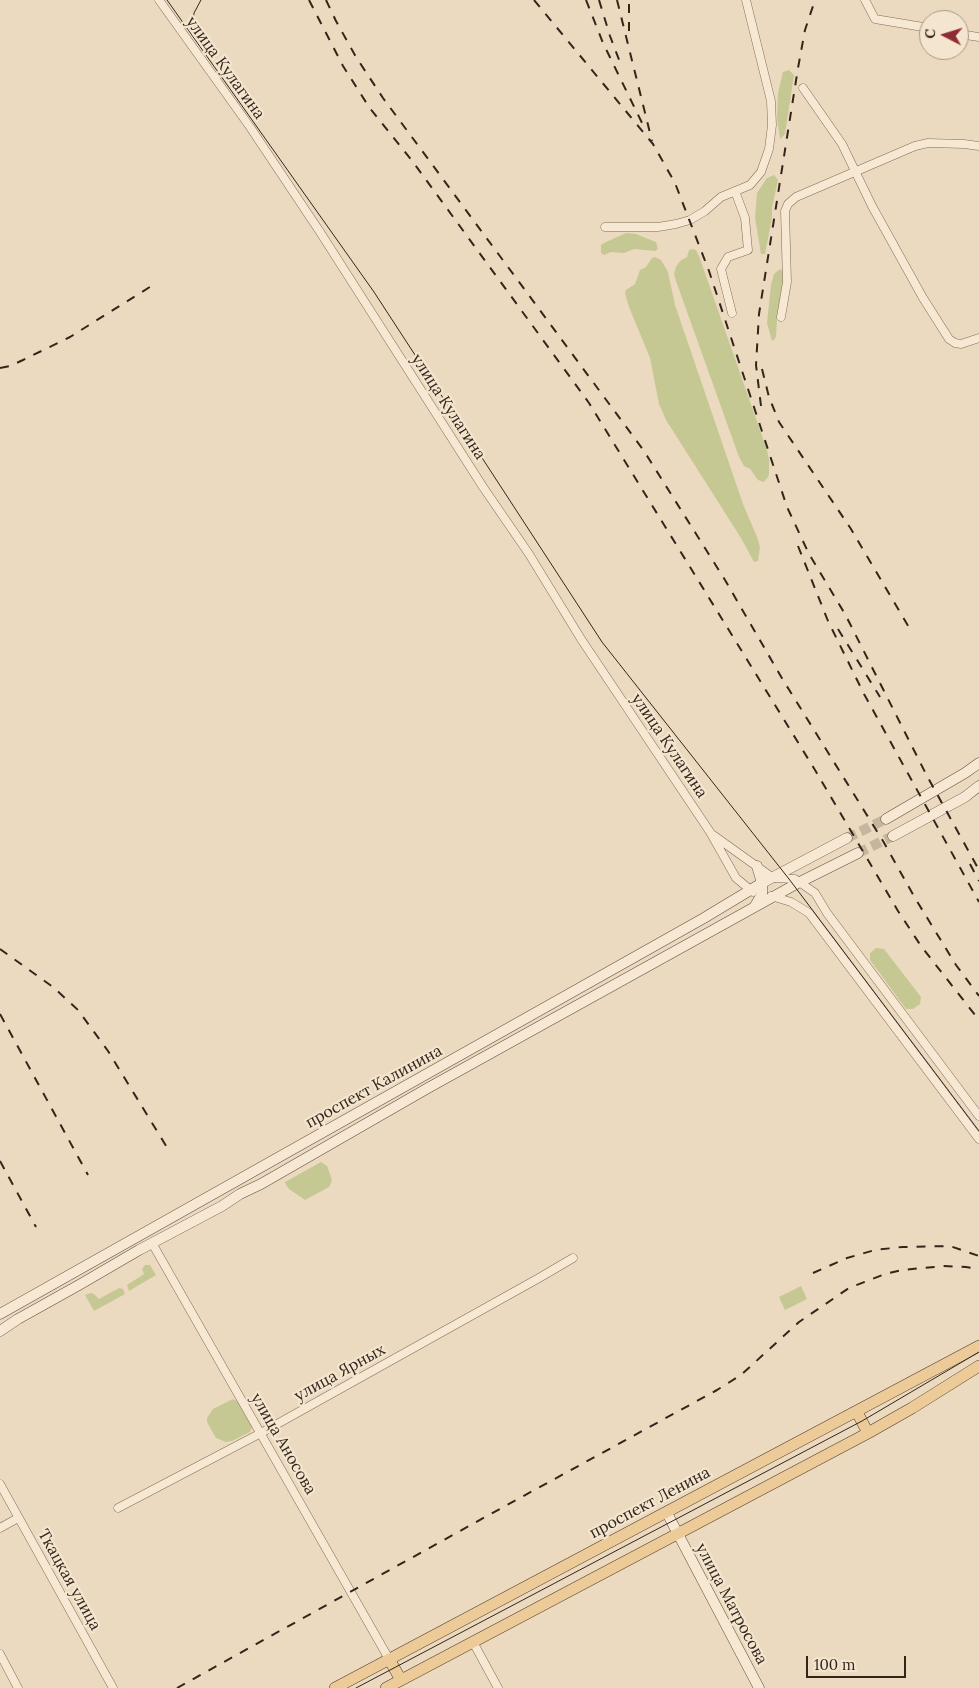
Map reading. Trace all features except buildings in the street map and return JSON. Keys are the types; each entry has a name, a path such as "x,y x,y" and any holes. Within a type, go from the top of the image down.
{"main road":[{"path":"886,819 966,773 979,763"},
{"path":"893,836 965,797 979,786"},
{"name":"проспект Калинина","path":"0,1314 750,891 762,889 773,878 847,838"},
{"path":"797,883 858,853"},
{"path":"755,907 762,889 757,866"},
{"name":"проспект Калинина","path":"0,1331 152,1243 222,1206 428,1088 797,883"},
{"path":"147,1232 152,1243"},
{"name":"проспект Ленина","path":"335,1688 979,1346"},
{"path":"386,1688 868,1433 920,1404 979,1366"},
{"path":"857,1412 868,1433"},
{"name":"улица Матросова","path":"666,1512 759,1688"},
{"path":"389,1659 401,1680"}],"street":[{"name":"улица Кулагина","path":"158,0 250,127 483,487 529,554 581,639 710,832 736,878 750,891"},
{"path":"605,227 632,228 676,224 690,220 706,211 721,197 750,185 761,172 769,149 772,125 771,100 746,0"},
{"path":"864,0 875,19 919,26"},
{"path":"802,88 842,144 872,206 909,273 949,339 961,344 979,338"},
{"path":"781,317 786,282 785,211 788,204 796,197 915,146 928,143 979,146"},
{"path":"732,313 722,269 728,257 748,250 745,218 735,191"},
{"name":"улица Кулагина","path":"710,832 773,878"},
{"path":"773,878 795,879 797,883 816,893 827,913 979,1116"},
{"path":"762,889 774,897 790,902 809,913 979,1137"},
{"name":"улица Аносова","path":"152,1243 389,1659"},
{"name":"улица Ярных","path":"118,1508 261,1433 573,1258"},
{"name":"Ткацкая улица","path":"0,1484 113,1688"},
{"path":"0,1528 18,1518"},
{"path":"473,1642 498,1688"},
{"path":"0,1654 18,1688"}],"green space":[{"path":"789,70 794,75 785,134 780,139 777,117 778,93 783,72"},
{"path":"774,175 778,180 772,208 772,218 765,254 761,254 755,218 757,193 767,178"},
{"path":"626,233 636,234 656,242 658,249 655,251 634,249 624,253 611,252 604,255 601,253 601,245"},
{"path":"689,250 696,250 699,256 767,450 769,474 764,482 758,480 750,469 744,466 739,457 676,281 674,274 676,267 680,261 687,257"},
{"path":"655,257 661,260 668,272 675,305 743,504 757,537 760,547 758,561 754,562 741,538 666,420 659,404 650,358 625,293 626,290 635,284 640,270 646,267 652,258"},
{"path":"780,269 783,271 783,291 777,319 776,336 772,341 767,323 771,285 774,274"},
{"path":"876,948 884,949 921,997 920,1004 913,1009 906,1009 870,960 870,953"},
{"path":"321,1162 327,1166 331,1177 332,1181 329,1187 305,1200 286,1185 285,1182"},
{"path":"145,1265 150,1265 156,1275 129,1291 127,1285 144,1274 142,1269"},
{"path":"801,1286 807,1299 785,1310 779,1297"},
{"path":"119,1288 123,1289 125,1294 94,1311 85,1295 91,1293 99,1299"},
{"path":"233,1399 237,1401 252,1427 250,1432 226,1442 216,1438 207,1422 207,1418 213,1409"}],"tunnel":[{"path":"847,838 886,819"},
{"path":"858,853 893,836"}],"tram line":[{"path":"167,0 374,292 602,642 789,879 979,1131"},
{"path":"197,36 193,20 194,13 201,0"},
{"path":"356,1688 862,1421 979,1352"}],"railway":[{"path":"309,0 343,66 369,107 413,162 589,403 815,770 898,911 921,946 979,1020"},
{"path":"326,0 356,57 383,98 644,451 725,580 783,680 883,841 956,965 979,996"},
{"path":"534,0 653,144 675,183 709,271 787,507 809,554 845,614 927,776 979,870"},
{"path":"586,0 603,43 644,127"},
{"path":"599,0 621,65"},
{"path":"617,0 652,141"},
{"path":"629,0 629,31"},
{"path":"761,406 756,365 759,314 798,68 805,30 815,0"},
{"path":"0,368 10,366 70,337 153,285"},
{"path":"762,369 769,397 779,422 851,529 910,629"},
{"path":"798,546 828,621 864,694 979,902"},
{"path":"838,629 880,697"},
{"path":"970,864 979,881"},
{"path":"0,949 53,987 78,1010 108,1051 168,1149"},
{"path":"0,1014 88,1175"},
{"path":"0,1161 36,1227"},
{"path":"813,1273 847,1258 875,1250 902,1247 950,1246 979,1256"},
{"path":"177,1688 717,1390 741,1375 799,1322 849,1288 885,1274 902,1270 944,1266 979,1269"}]}
